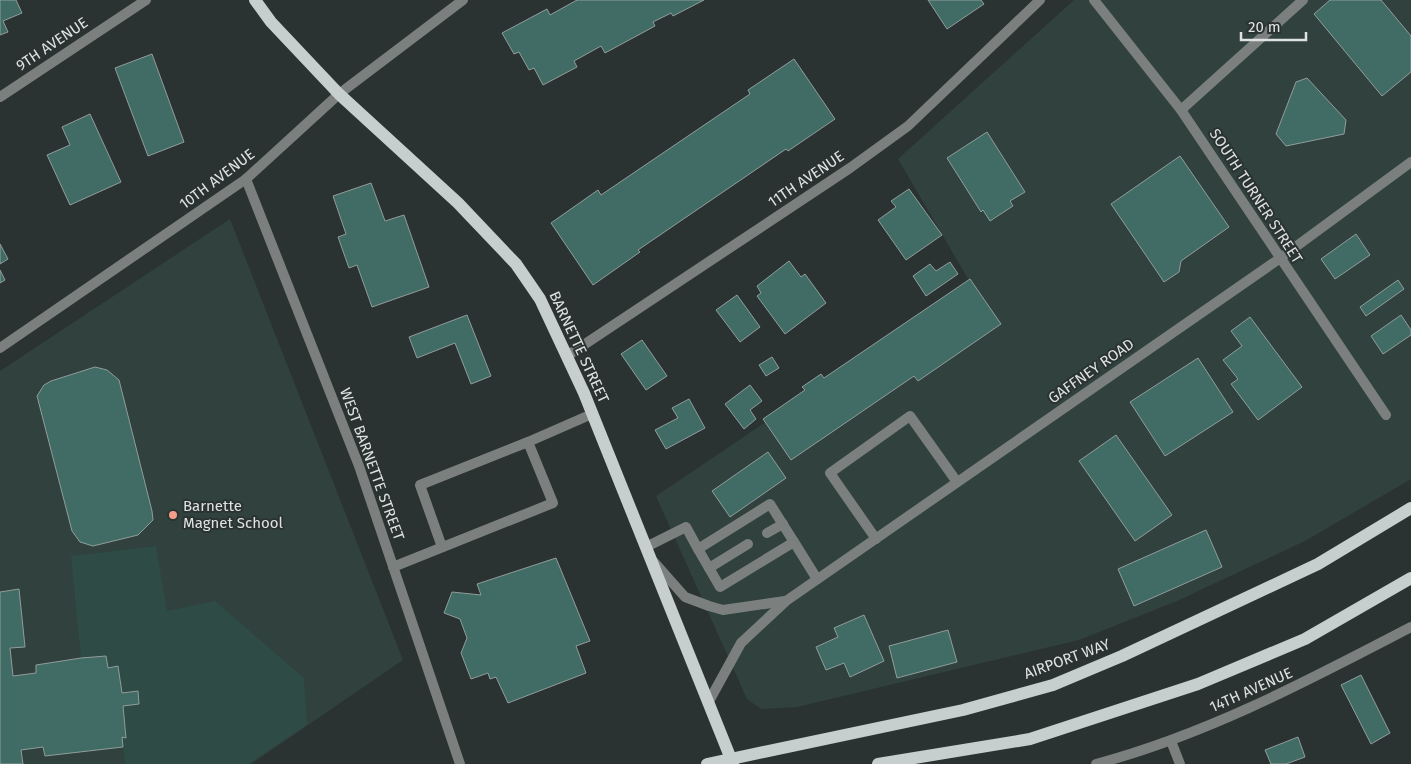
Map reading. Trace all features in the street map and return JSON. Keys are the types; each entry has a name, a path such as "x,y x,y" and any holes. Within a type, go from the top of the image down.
{"main road":[{"name":"BARNETTE STREET","path":"255,0 271,22 339,94 458,203 516,264 540,299 592,414 731,761"},
{"name":"AIRPORT WAY","path":"707,764 731,761 963,710 1053,684 1122,656 1318,564 1411,508"},
{"path":"878,764 1030,739 1198,684 1305,639 1411,578"}],"street":[{"name":"9TH AVENUE","path":"0,97 146,0"},
{"name":"10TH AVENUE","path":"0,348 246,179 339,94 463,0"},
{"name":"11TH AVENUE","path":"567,356 850,168 908,126 1040,0"},
{"name":"SOUTH TURNER STREET","path":"1094,0 1181,110 1279,259 1386,416"},
{"path":"1181,110 1303,0"},
{"name":"GAFFNEY ROAD","path":"708,703 740,643 786,601 1279,259 1411,162"},
{"name":"WEST BARNETTE STREET","path":"246,179 359,466 460,764"},
{"path":"442,547 420,485 592,414"},
{"path":"876,539 830,473 910,416 957,482"},
{"path":"393,567 553,503 528,442"},
{"path":"698,549 770,504 817,579"},
{"path":"767,533 783,524"},
{"path":"648,552 686,527 720,587 794,542"},
{"path":"709,568 748,544"},
{"name":"GAFFNEY ROAD","path":"648,552 685,597 708,606 723,610 786,601"},
{"name":"14TH AVENUE","path":"1096,764 1171,741 1276,698 1411,627"},
{"path":"1171,741 1180,764"}],"shaded area":[{"path":"1074,0 1411,0 1411,479 1305,541 1177,601 1079,640 797,707 761,709 747,699 656,496 971,284 898,159"},
{"name":"Barnette Magnet School","path":"230,219 403,660 251,764 0,764 0,371"}],"green space":[{"path":"156,546 167,611 215,601 304,678 307,725 248,764 125,764 122,737 126,737 123,706 137,691 122,693 118,666 108,668 105,656 81,658 71,556"}],"building":[{"path":"0,0 16,0 22,13 3,21 8,32 0,35"},
{"path":"577,0 704,0 673,16 671,13 653,22 655,26 605,53 601,46 574,61 577,67 543,85 534,68 529,70 519,52 514,54 502,33 547,9 550,15"},
{"path":"928,0 981,0 984,4 947,29"},
{"path":"1330,0 1381,0 1411,36 1411,72 1382,96 1314,14"},
{"path":"152,54 184,142 148,156 115,68"},
{"path":"794,59 835,119 788,151 786,149 638,250 640,252 593,285 551,223 598,190 601,195 750,94 748,90"},
{"path":"1307,78 1346,120 1344,134 1286,146 1276,134 1296,82"},
{"path":"90,114 121,182 70,205 47,155 70,145 62,127"},
{"path":"987,132 1025,192 1010,201 1013,206 990,221 983,210 981,212 947,158"},
{"path":"1180,156 1229,227 1181,261 1179,272 1164,282 1111,204"},
{"path":"371,183 385,221 404,215 429,287 372,307 357,265 349,268 338,237 346,234 333,196"},
{"path":"909,189 942,235 906,260 878,220 896,207 891,201"},
{"path":"1356,234 1370,255 1335,279 1321,259"},
{"path":"0,244 8,259 0,264"},
{"path":"789,261 801,277 805,274 826,303 785,334 757,296 761,293 757,286"},
{"path":"950,262 958,274 926,296 913,276 930,264 936,271"},
{"path":"0,270 5,280 0,283"},
{"path":"970,279 1001,324 918,381 914,376 791,460 763,419 805,390 802,387 821,374 824,378"},
{"path":"1398,280 1404,289 1366,316 1360,307"},
{"path":"737,295 760,327 740,342 716,310"},
{"path":"467,315 491,376 471,384 455,343 417,358 409,337"},
{"path":"1401,315 1411,330 1411,335 1383,354 1371,336"},
{"path":"1250,317 1302,387 1258,420 1231,384 1238,379 1223,360 1242,346 1231,331"},
{"path":"642,340 667,376 646,390 621,354"},
{"path":"772,357 779,368 766,376 759,365"},
{"path":"1198,358 1233,412 1165,456 1130,402"},
{"path":"95,367 107,370 119,380 153,520 138,535 93,546 80,542 72,531 37,396 44,385 51,381"},
{"path":"750,385 762,401 750,410 756,419 744,429 725,404"},
{"path":"689,399 705,428 666,449 655,430 678,418 672,408"},
{"path":"1116,435 1172,515 1135,541 1079,461"},
{"path":"768,452 786,478 730,517 712,491"},
{"path":"1206,530 1222,567 1134,606 1118,569"},
{"path":"556,558 590,641 576,646 586,673 508,703 496,677 490,679 488,673 471,679 461,653 467,638 460,619 444,613 452,592 481,595 477,584"},
{"path":"19,589 25,647 10,648 13,676 36,673 36,665 106,656 108,668 118,666 122,693 138,691 139,704 123,706 126,738 122,737 123,747 45,756 43,747 21,750 23,764 0,764 0,592"},
{"path":"864,615 884,661 850,677 844,663 826,670 816,647 838,637 834,628"},
{"path":"948,630 957,662 897,678 889,646"},
{"path":"1361,675 1390,733 1371,744 1341,685"},
{"path":"1298,737 1305,757 1286,764 1271,764 1265,750"}],"place":[{"name":"Barnette Magnet School","path":"173,515"}]}
